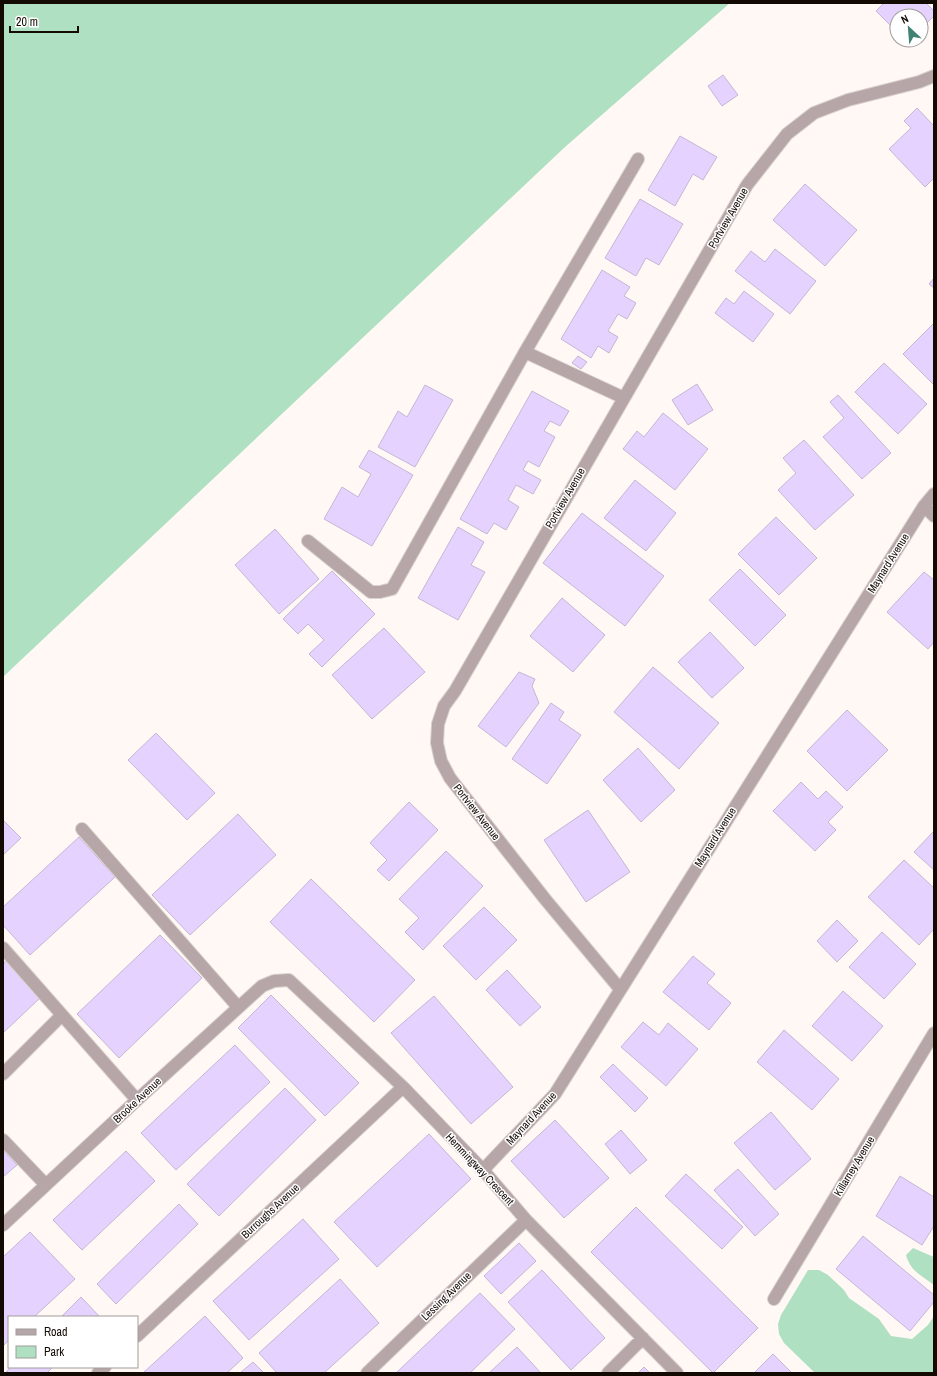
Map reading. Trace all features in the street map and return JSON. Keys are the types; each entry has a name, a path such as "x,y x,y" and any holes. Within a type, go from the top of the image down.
{"street":[{"name":"Portview Avenue","path":"620,989 545,899 450,778 441,761 437,743 438,724 444,706 455,691 747,186 787,134 814,113 848,100 919,82 934,76"},
{"path":"308,542 370,592 380,592 392,589 525,352 638,159"},
{"path":"525,352 624,398"},
{"name":"Maynard Avenue","path":"482,1170 555,1094 924,506 934,494"},
{"path":"924,506 934,516"},
{"path":"82,829 238,1007"},
{"path":"3,948 136,1100"},
{"name":"Hemmingway Crescent","path":"274,981 289,980 403,1087 482,1170 526,1220 677,1373"},
{"name":"Brooke Avenue","path":"3,1225 238,1007 262,986 274,981"},
{"path":"3,1074 62,1015"},
{"name":"Killarney Avenue","path":"774,1298 934,1033"},
{"name":"Burroughs Avenue","path":"138,1335 403,1087"},
{"path":"3,1140 46,1185"},
{"name":"Lessing Avenue","path":"367,1373 526,1220"},
{"path":"608,1373 643,1338"}],"green space":[{"path":"3,3 730,3 565,147 3,677"},
{"path":"913,1248 934,1257 934,1285 917,1273 908,1261 906,1255"},
{"path":"808,1270 819,1270 828,1275 844,1290 849,1298 879,1319 891,1336 912,1339 928,1325 934,1316 934,1373 815,1373 784,1343 779,1334 778,1324 781,1315"}],"building":[{"path":"884,3 926,3 934,11 934,16 929,21 929,8 889,8 889,24 876,11"},
{"path":"723,75 738,95 722,106 708,86"},
{"path":"917,108 934,126 934,178 925,187 889,149 911,128 904,121"},
{"path":"680,136 717,157 703,180 693,174 675,206 648,190"},
{"path":"805,184 857,230 825,266 773,220"},
{"path":"640,199 683,224 659,265 646,258 636,276 605,258"},
{"path":"775,249 816,281 790,314 735,271 751,251 765,262"},
{"path":"602,270 630,287 624,296 636,303 627,319 618,314 608,331 618,337 609,353 598,346 591,358 561,339"},
{"path":"934,278 934,288 929,284"},
{"path":"744,291 774,314 753,342 715,313 726,298 734,304"},
{"path":"934,323 934,385 903,354"},
{"path":"578,356 587,362 581,369 572,363"},
{"path":"884,363 927,404 898,434 855,392"},
{"path":"697,384 713,410 688,425 672,400"},
{"path":"425,385 453,400 415,467 378,447 398,411 407,417"},
{"path":"532,391 569,411 560,426 550,421 544,431 555,437 539,467 528,461 523,470 541,480 533,494 516,485 508,500 519,507 506,530 494,523 487,534 460,519"},
{"path":"838,395 891,453 862,479 823,437 844,418 830,402"},
{"path":"663,413 708,449 675,490 623,449 637,431 644,437"},
{"path":"804,440 854,495 815,530 778,490 796,473 783,458"},
{"path":"369,450 413,475 372,546 324,519 342,487 358,497 371,474 359,467"},
{"path":"635,480 676,513 646,551 604,518"},
{"path":"582,513 664,576 625,626 543,563"},
{"path":"776,517 817,558 779,595 738,554"},
{"path":"458,527 484,542 471,565 485,572 458,620 418,598"},
{"path":"275,529 319,579 279,614 235,565"},
{"path":"740,569 786,615 755,646 709,600"},
{"path":"332,571 375,614 322,667 309,654 324,640 308,624 298,634 283,619"},
{"path":"924,572 934,580 934,642 928,649 887,612"},
{"path":"562,598 605,635 573,672 530,636"},
{"path":"384,628 425,672 372,719 332,675"},
{"path":"710,632 744,668 712,698 678,662"},
{"path":"653,667 719,723 679,769 614,712"},
{"path":"519,672 535,679 532,686 539,703 506,747 478,726"},
{"path":"551,703 564,712 559,720 581,735 547,784 512,759"},
{"path":"847,710 888,750 847,791 807,751"},
{"path":"156,733 215,793 187,820 128,760"},
{"path":"638,748 675,790 641,822 603,780"},
{"path":"801,782 818,799 826,791 843,807 828,822 836,830 815,851 773,811"},
{"path":"409,802 438,830 389,881 377,870 387,860 370,843"},
{"path":"588,810 630,872 586,902 544,840"},
{"path":"238,814 276,855 190,935 152,895"},
{"path":"3,820 21,838 3,855"},
{"path":"934,831 934,870 914,852"},
{"path":"79,837 115,877 30,955 3,925 3,907"},
{"path":"446,851 483,886 423,950 405,932 419,918 399,899"},
{"path":"904,860 934,888 934,929 919,945 868,897"},
{"path":"311,879 415,980 374,1022 270,922"},
{"path":"484,907 517,940 476,980 443,946"},
{"path":"837,920 858,941 837,962 817,941"},
{"path":"882,932 916,964 884,999 849,967"},
{"path":"160,935 202,978 119,1058 77,1014"},
{"path":"693,956 715,974 707,983 731,1003 709,1030 663,992"},
{"path":"6,961 40,998 3,1033 3,964"},
{"path":"507,970 541,1007 520,1026 486,990"},
{"path":"843,991 883,1026 852,1061 812,1026"},
{"path":"271,995 359,1083 325,1116 238,1028"},
{"path":"434,996 513,1087 471,1124 391,1033"},
{"path":"643,1022 659,1035 668,1023 698,1049 666,1086 621,1047"},
{"path":"784,1030 839,1079 812,1110 757,1062"},
{"path":"235,1045 270,1082 176,1170 141,1133"},
{"path":"613,1064 648,1098 635,1112 600,1077"},
{"path":"285,1088 316,1120 219,1216 187,1184"},
{"path":"771,1112 811,1159 775,1190 734,1143"},
{"path":"555,1120 609,1178 564,1218 511,1161"},
{"path":"621,1130 647,1160 630,1174 605,1144"},
{"path":"429,1134 471,1179 377,1267 334,1222"},
{"path":"3,1150 17,1165 3,1177"},
{"path":"126,1151 155,1181 82,1250 53,1220"},
{"path":"738,1169 779,1214 755,1236 714,1190"},
{"path":"686,1174 743,1227 722,1249 665,1196"},
{"path":"900,1176 934,1197 934,1226 922,1245 876,1216"},
{"path":"179,1204 198,1224 116,1304 97,1284"},
{"path":"636,1207 758,1328 713,1373 591,1252"},
{"path":"303,1219 339,1259 249,1340 213,1301"},
{"path":"30,1232 75,1279 35,1316 8,1316 8,1341 3,1346 3,1257"},
{"path":"863,1236 934,1295 934,1302 910,1331 836,1269"},
{"path":"519,1243 536,1261 501,1294 484,1276"},
{"path":"542,1270 605,1338 571,1370 508,1302"},
{"path":"340,1279 379,1323 324,1373 277,1373 259,1353"},
{"path":"480,1293 515,1329 470,1373 396,1373"},
{"path":"81,1297 99,1316 62,1316"},
{"path":"205,1316 243,1358 227,1373 143,1373"},
{"path":"517,1347 541,1373 489,1373"},
{"path":"773,1354 792,1373 754,1373"},
{"path":"253,1362 264,1373 240,1373"},
{"path":"644,1367 650,1373 638,1373"},
{"path":"10,1368 52,1368 47,1373 5,1373"}]}
